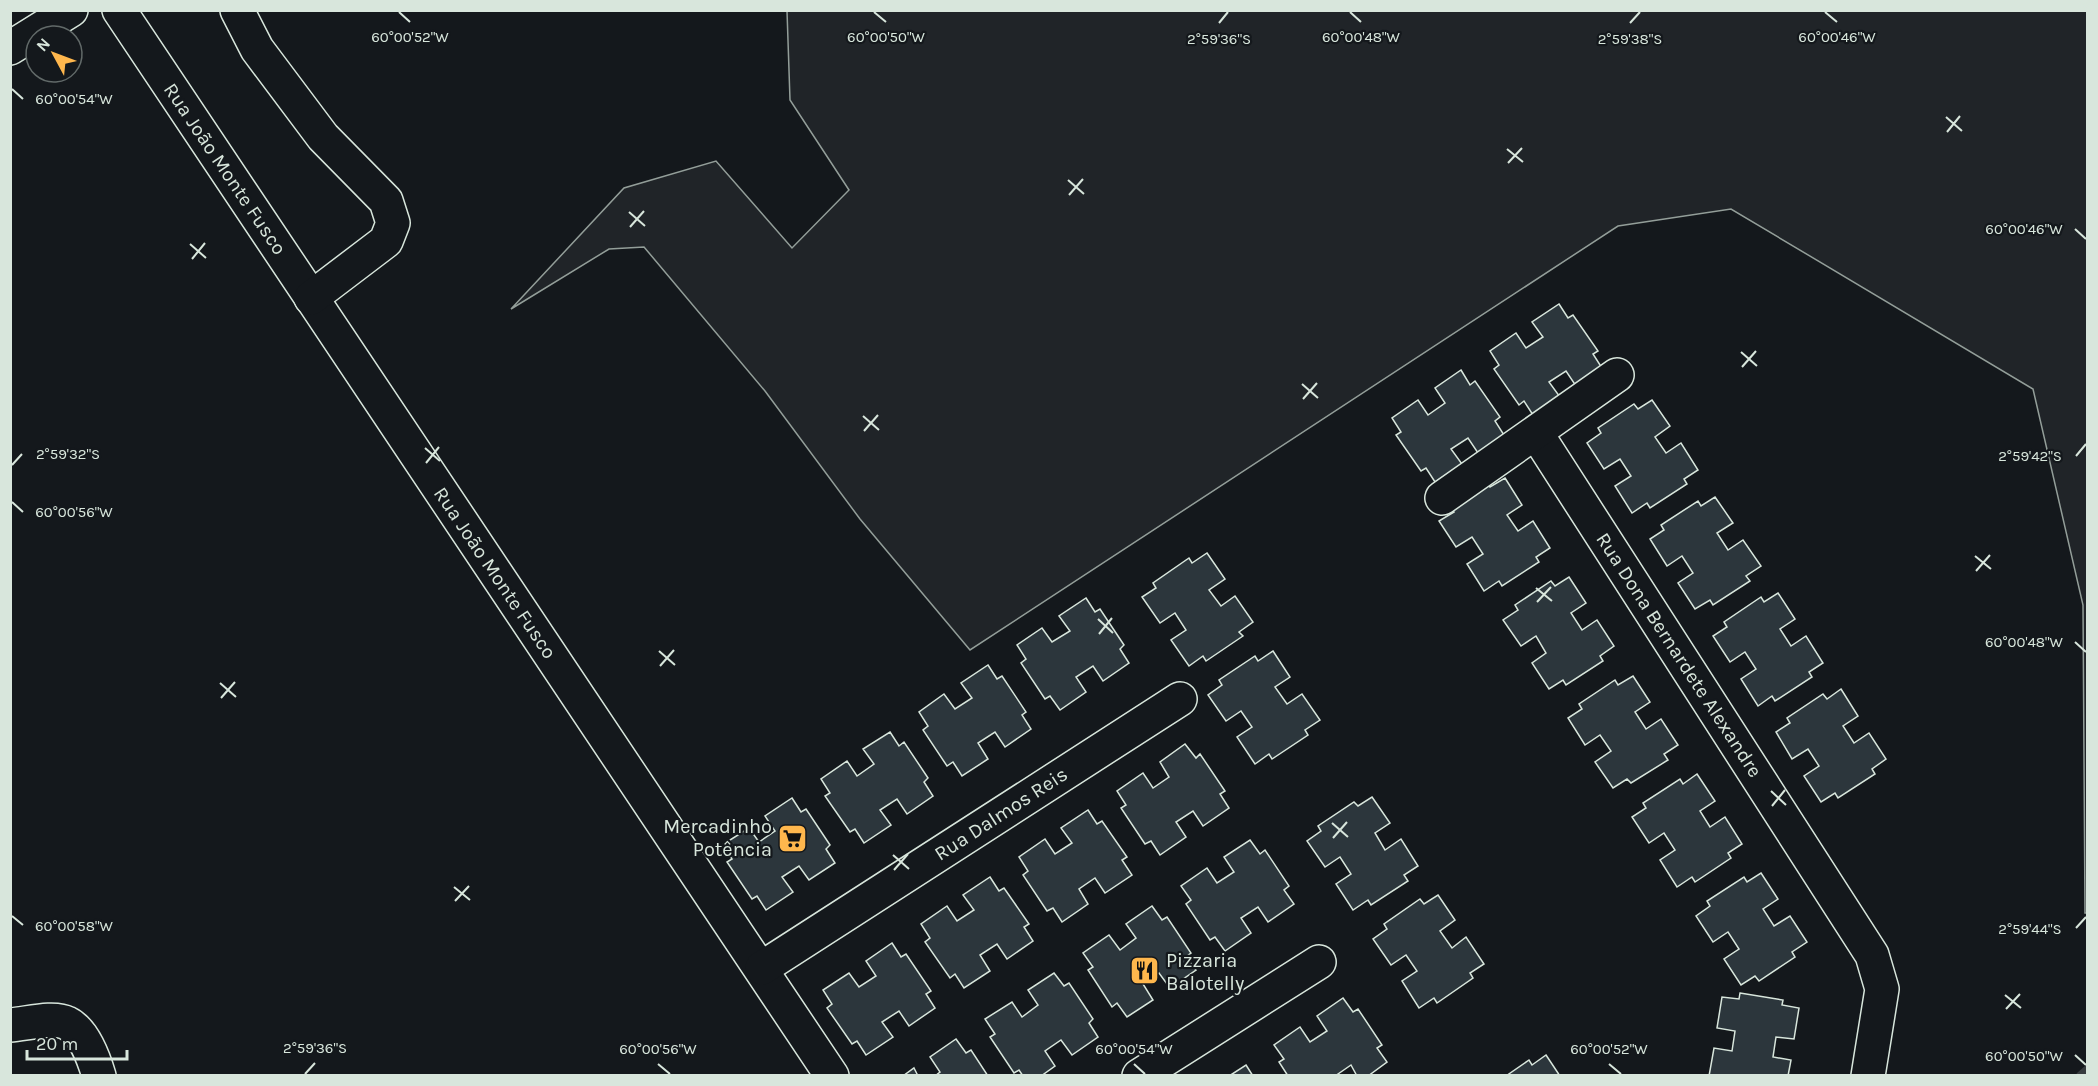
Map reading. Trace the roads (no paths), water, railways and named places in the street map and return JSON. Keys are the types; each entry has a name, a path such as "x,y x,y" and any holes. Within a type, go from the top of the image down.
{"street":[{"path":"10,48 71,10"},
{"name":"Rua João Monte Fusco","path":"119,10 762,968 832,1076"},
{"path":"237,10 257,49 323,137 386,201 393,223 386,241 311,298"},
{"path":"1442,498 1617,375"},
{"name":"Rua Dona Bernardete Alexandre","path":"1536,433 1872,955 1882,989 1868,1076"},
{"name":"Rua Dalmos Reis","path":"762,968 1180,699"},
{"path":"1139,1076 1319,962"},
{"path":"10,1025 43,1022 67,1023 77,1032 94,1059 99,1076"}],"waterway":[{"path":"2081,1076 2088,1070"}],"place":[{"name":"Mercadinho Potência","path":"793,838"},
{"name":"Pizzaria Balotelly","path":"1145,971"}]}
